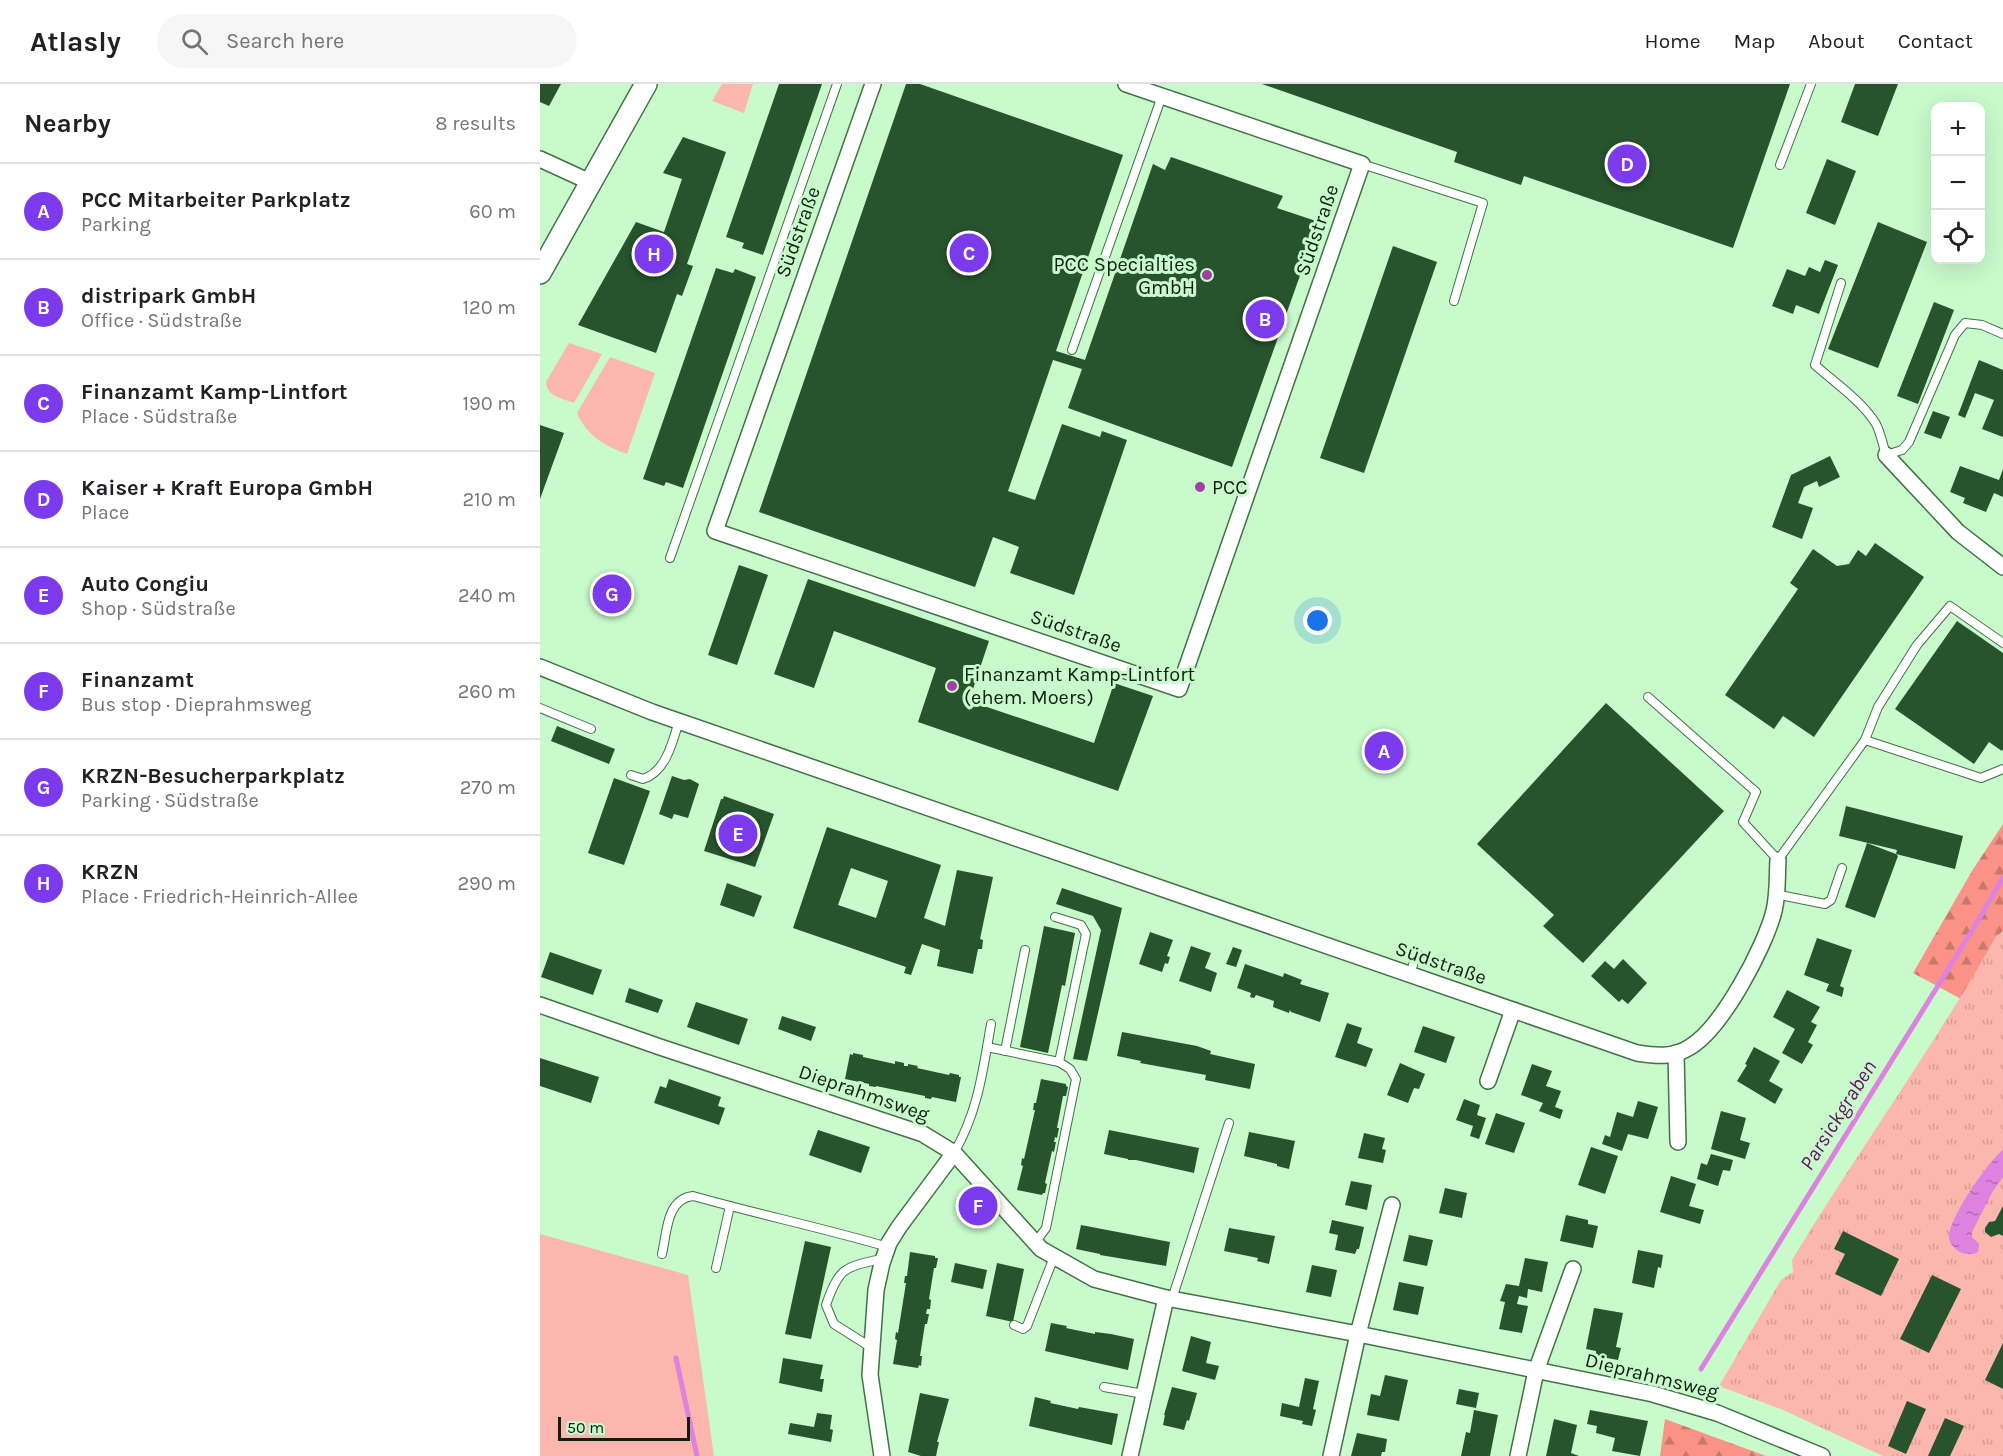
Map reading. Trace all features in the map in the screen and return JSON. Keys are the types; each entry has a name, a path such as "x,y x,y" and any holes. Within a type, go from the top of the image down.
{"main road":[{"path":"540,273 646,84"}],"street":[{"name":"Südstraße","path":"873,84 715,531 1179,688 1362,164"},
{"path":"1126,84 1362,164"},
{"path":"540,159 590,182"},
{"path":"1886,455 1958,532 2003,567"},
{"name":"Südstraße","path":"540,667 679,721 1637,1053 1658,1057 1690,1047 1707,1034 1720,1019 1760,950 1774,910 1778,860"},
{"name":"Dieprahmsweg","path":"540,1005 923,1134 954,1153 1041,1250 1094,1279 1169,1298 1653,1394 1717,1413 1822,1456"},
{"path":"1488,1081 1514,1010"},
{"path":"1676,1053 1678,1142"},
{"path":"882,1456 870,1375 876,1290 886,1252 899,1227 954,1153"},
{"path":"1331,1456 1358,1334 1392,1205"},
{"path":"1518,1456 1536,1371 1573,1269"},
{"path":"1130,1456 1169,1298"}],"lane":[{"path":"670,558 837,84"},
{"path":"1780,165 1811,84"},
{"path":"1072,350 1162,96"},
{"path":"1362,164 1483,203 1454,301"},
{"path":"1841,283 1815,365 1864,409 1875,422 1886,455 1902,450 1909,442 1960,327 1965,323 1982,325 2003,334"},
{"path":"1648,697 1756,792 1743,822 1778,860 1865,740 1878,707 1917,645 1950,606 2003,643"},
{"path":"540,708 591,729"},
{"path":"631,775 643,779 655,773 672,744 679,721"},
{"path":"1865,740 1981,778 2003,769"},
{"path":"1775,894 1825,904 1831,900 1842,868"},
{"path":"1056,917 1081,925 1086,934 1059,1062"},
{"path":"1005,1050 1024,950"},
{"path":"1410,974 1417,952"},
{"path":"954,1153 966,1132 978,1099 991,1024"},
{"path":"987,1047 1059,1062 1070,1069 1076,1078 1046,1228 1035,1243"},
{"path":"1169,1298 1229,1123"},
{"path":"662,1254 672,1208 679,1200 693,1196 833,1230 886,1252"},
{"path":"716,1268 730,1206"},
{"path":"872,1348 834,1324 826,1305 835,1281 848,1268 886,1252"},
{"path":"1014,1324 1023,1329 1027,1326 1054,1257"},
{"path":"1104,1387 1144,1394"}],"green space":[{"path":"722,84 753,84 744,113 712,101"},
{"path":"569,343 602,354 574,403 552,394 546,382"},
{"path":"610,357 655,373 627,454 591,434 577,413"},
{"path":"2003,824 2003,931 1996,937 1961,999 1913,973 1972,871"},
{"path":"2003,931 2003,1456 1883,1456 1781,1409 1719,1386 1781,1280 1793,1272 1792,1260 1817,1219 1947,1019 1996,937"},
{"path":"540,1234 688,1275 714,1456 540,1456"},
{"path":"1665,1419 1766,1456 1660,1456"}],"water":[{"path":"2003,1150 2003,1177 1993,1191 1972,1232 1972,1237 1979,1244 1978,1252 1965,1254 1950,1242 1950,1230 1979,1178"}],"building":[{"path":"540,84 561,84 549,106 540,102"},
{"path":"779,84 822,84 763,255 742,248 744,243 726,237"},
{"path":"906,84 920,84 1123,155 1056,351 1085,360 1153,164 1165,170 1171,157 1283,196 1277,208 1319,222 1232,467 1068,408 1082,369 1053,360 1008,491 1035,500 1062,424 1100,437 1102,431 1127,440 1074,595 1010,573 1019,547 993,537 975,587 759,512"},
{"path":"1262,84 1790,84 1733,248 1524,176 1521,185 1454,162 1457,152"},
{"path":"1855,84 1898,84 1878,136 1841,122"},
{"path":"683,137 726,152 687,264 693,266 682,296 677,294 656,353 578,325 636,222 664,232 682,179 663,173"},
{"path":"1827,159 1856,171 1835,225 1806,213"},
{"path":"1878,222 1927,242 1878,368 1828,349"},
{"path":"1393,246 1437,262 1364,473 1320,458"},
{"path":"1825,260 1838,265 1819,314 1796,305 1793,314 1772,306 1787,269 1805,276 1809,267 1820,272"},
{"path":"716,268 733,273 735,269 756,277 683,488 666,482 664,486 643,479"},
{"path":"1934,302 1954,310 1918,404 1897,396"},
{"path":"1979,360 2003,370 2003,437 1982,429 1994,400 1975,393 1965,418 1958,415"},
{"path":"1933,411 1950,417 1941,439 1924,433"},
{"path":"540,425 564,433 540,499"},
{"path":"1830,456 1840,477 1819,487 1817,481 1804,487 1798,503 1813,508 1802,539 1772,527 1791,475"},
{"path":"1960,466 1999,480 2003,469 2003,497 1994,493 1986,512 1963,503 1965,498 1950,492"},
{"path":"1875,543 1924,577 1814,737 1783,716 1774,729 1725,695 1798,589 1790,583 1813,549 1837,566 1849,564 1858,550 1866,556"},
{"path":"739,565 768,575 737,665 708,655"},
{"name":"Finanzamt Kamp-Lintfort (ehem. Moers)","path":"808,579 989,641 969,701 1094,743 1114,683 1153,696 1118,791 918,722 936,668 834,631 814,688 774,674"},
{"path":"1957,621 2003,653 2003,749 2002,751 1989,742 1974,764 1895,709"},
{"path":"1606,703 1724,811 1583,963 1543,926 1554,915 1477,844"},
{"path":"557,726 615,749 609,764 551,741"},
{"path":"672,776 684,780 690,779 699,784 688,818 674,814 672,819 659,814"},
{"path":"614,778 650,791 624,865 588,853"},
{"path":"724,796 774,814 755,867 704,851"},
{"path":"1846,806 1963,836 1955,869 1896,854 1897,850 1839,836"},
{"path":"827,827 941,865 924,918 945,926 957,870 993,877 980,939 983,940 982,949 978,949 973,974 937,966 940,950 922,944 911,975 904,973 906,967 793,928","holes":["851,868 888,881 876,918 838,905"]},
{"path":"1867,843 1898,856 1875,918 1845,907"},
{"path":"727,883 762,896 754,917 720,905"},
{"path":"1062,888 1122,908 1087,1061 1073,1059 1101,930 1093,916 1056,904"},
{"path":"1044,926 1075,933 1065,986 1062,985 1048,1053 1020,1047"},
{"path":"1150,932 1173,940 1167,956 1170,957 1168,964 1165,963 1162,972 1139,964"},
{"path":"1817,938 1852,950 1840,986 1844,988 1842,997 1826,991 1829,984 1804,975"},
{"path":"1191,946 1211,953 1205,968 1217,973 1211,992 1179,981"},
{"path":"1233,947 1242,950 1236,967 1226,964"},
{"path":"550,952 602,970 593,995 541,977"},
{"path":"1623,959 1647,983 1628,1004 1622,999 1619,1002 1591,976 1605,961 1614,969"},
{"path":"1245,964 1283,977 1284,973 1302,980 1300,984 1329,993 1320,1022 1290,1010 1289,1013 1273,1007 1274,1001 1256,995 1254,998 1250,997 1251,993 1237,988"},
{"path":"629,988 663,1000 658,1013 625,1002"},
{"path":"1787,990 1820,1007 1811,1022 1817,1025 1808,1042 1813,1045 1802,1064 1782,1053 1795,1029 1773,1017"},
{"path":"696,1002 748,1019 739,1045 687,1027"},
{"path":"782,1016 816,1027 811,1041 778,1029"},
{"path":"1347,1023 1362,1028 1357,1043 1373,1049 1366,1067 1335,1057"},
{"path":"1423,1026 1455,1037 1446,1063 1414,1052"},
{"path":"1122,1032 1197,1046 1211,1051 1210,1054 1255,1064 1250,1089 1205,1080 1206,1075 1140,1063 1141,1061 1117,1056"},
{"path":"1754,1047 1780,1061 1769,1081 1783,1089 1775,1104 1737,1081"},
{"path":"853,1053 895,1064 895,1061 904,1063 904,1066 908,1064 949,1075 950,1073 959,1075 961,1077 956,1102 932,1097 931,1099 925,1098 925,1096 869,1086 869,1084 845,1079 850,1054 853,1055"},
{"path":"540,1058 599,1077 591,1103 540,1086"},
{"path":"1400,1063 1425,1074 1419,1089 1414,1088 1408,1103 1387,1095"},
{"path":"1532,1064 1552,1071 1546,1086 1561,1091 1555,1107 1563,1110 1560,1119 1539,1111 1543,1103 1521,1095"},
{"path":"669,1079 721,1097 718,1106 725,1108 719,1125 654,1103 660,1086 666,1088"},
{"path":"1041,1079 1066,1084 1068,1087 1066,1096 1063,1096 1057,1138 1055,1137 1054,1142 1056,1142 1045,1183 1047,1184 1045,1193 1042,1195 1017,1190 1023,1166 1021,1165 1022,1158 1024,1159 1035,1110 1033,1110 1034,1103 1036,1103"},
{"path":"1464,1099 1480,1105 1477,1115 1486,1118 1479,1139 1470,1136 1473,1126 1456,1120"},
{"path":"1638,1101 1658,1107 1648,1139 1628,1134 1622,1151 1602,1144 1605,1135 1610,1137 1617,1112 1633,1117"},
{"path":"1721,1111 1746,1118 1740,1140 1750,1143 1745,1159 1711,1149"},
{"path":"1496,1113 1525,1123 1514,1153 1485,1144"},
{"path":"818,1130 870,1147 861,1173 809,1155"},
{"path":"1109,1130 1199,1148 1194,1173 1104,1154"},
{"path":"1249,1132 1295,1141 1289,1169 1244,1156"},
{"path":"1364,1133 1385,1138 1382,1149 1386,1150 1383,1163 1358,1158"},
{"path":"1591,1147 1618,1156 1605,1194 1578,1185"},
{"path":"1711,1154 1733,1160 1730,1171 1723,1170 1718,1186 1697,1179 1701,1163 1707,1165"},
{"path":"1671,1176 1696,1184 1689,1206 1704,1210 1700,1224 1660,1212"},
{"path":"1351,1181 1372,1185 1367,1210 1345,1205"},
{"path":"1445,1188 1467,1193 1462,1218 1439,1213"},
{"path":"2003,1206 2003,1236 1999,1234 1991,1237 1985,1232 1985,1228 1989,1222 1995,1221"},
{"path":"1566,1215 1588,1220 1588,1224 1598,1226 1593,1248 1560,1241"},
{"path":"1332,1220 1364,1227 1359,1249 1355,1254 1335,1250 1338,1235 1329,1233"},
{"path":"1081,1225 1170,1242 1166,1266 1076,1249"},
{"path":"1229,1228 1275,1236 1269,1264 1257,1261 1258,1258 1224,1251"},
{"path":"1843,1231 1899,1259 1881,1296 1835,1274 1845,1254 1834,1249"},
{"path":"1409,1235 1433,1240 1427,1266 1403,1261"},
{"path":"805,1241 831,1247 811,1339 785,1334"},
{"path":"1638,1250 1663,1255 1654,1288 1632,1283"},
{"path":"910,1252 938,1258 929,1299 931,1300 930,1309 927,1309 926,1314 929,1314 927,1324 925,1324 920,1356 922,1356 921,1366 919,1365 918,1368 893,1364 896,1332 898,1333"},
{"path":"1525,1258 1548,1262 1542,1292 1528,1289 1527,1298 1519,1296 1517,1304 1528,1306 1522,1333 1499,1329 1505,1302 1500,1301 1506,1284 1519,1286"},
{"path":"955,1263 987,1270 983,1289 951,1282"},
{"path":"997,1263 1024,1269 1013,1322 986,1316"},
{"path":"1312,1265 1337,1270 1331,1297 1306,1292"},
{"path":"1932,1275 1961,1289 1929,1353 1900,1339"},
{"path":"1399,1282 1424,1287 1418,1315 1393,1310"},
{"path":"1594,1308 1623,1313 1616,1347 1621,1348 1618,1360 1596,1356 1596,1351 1586,1349"},
{"path":"1051,1323 1095,1334 1095,1332 1111,1334 1134,1339 1128,1370 1045,1351"},
{"path":"1191,1336 1211,1342 1206,1363 1219,1366 1215,1380 1182,1371"},
{"path":"2003,1343 2003,1389 1985,1380"},
{"path":"783,1358 823,1365 820,1379 824,1379 822,1392 779,1383"},
{"path":"1385,1375 1408,1380 1399,1421 1367,1415 1371,1394 1380,1396"},
{"path":"1305,1378 1319,1381 1312,1426 1302,1424 1303,1421 1280,1416 1282,1403 1299,1407"},
{"path":"1172,1387 1197,1393 1184,1430 1163,1425"},
{"path":"1459,1389 1479,1393 1476,1408 1456,1404"},
{"path":"920,1393 949,1399 937,1442 939,1442 936,1456 921,1456 908,1452"},
{"path":"1035,1397 1078,1409 1079,1407 1118,1414 1112,1445 1029,1426"},
{"path":"1907,1401 1926,1409 1906,1454 1888,1446"},
{"path":"1474,1410 1498,1415 1490,1456 1461,1456 1466,1432 1470,1433"},
{"path":"1590,1410 1648,1421 1640,1456 1612,1451 1615,1438 1596,1433 1597,1426 1587,1424"},
{"path":"817,1413 832,1415 831,1442 788,1434 790,1423 814,1427"},
{"path":"1945,1418 1964,1426 1950,1456 1928,1456"},
{"path":"1554,1419 1577,1425 1571,1453 1579,1456 1546,1456"},
{"path":"1357,1433 1387,1439 1385,1452 1382,1452 1381,1456 1351,1456"}],"waterway":[{"name":"Parsickgraben","path":"1701,1369 2003,878"},
{"path":"676,1358 697,1456"}],"place":[{"name":"Kaiser + Kraft Europa GmbH","path":"1627,164"},
{"name":"Finanzamt Kamp-Lintfort","path":"969,253"},
{"name":"KRZN","path":"654,254"},
{"name":"PCC Specialties GmbH","path":"1207,275"},
{"name":"distripark GmbH","path":"1265,319"},
{"name":"PCC","path":"1200,487"},
{"name":"KRZN-Besucherparkplatz","path":"612,594"},
{"name":"Finanzamt Kamp-Lintfort (ehem. Moers)","path":"952,686"},
{"name":"PCC Mitarbeiter Parkplatz","path":"1384,751"},
{"name":"Auto Congiu","path":"738,834"},
{"name":"Finanzamt","path":"978,1206"}]}
